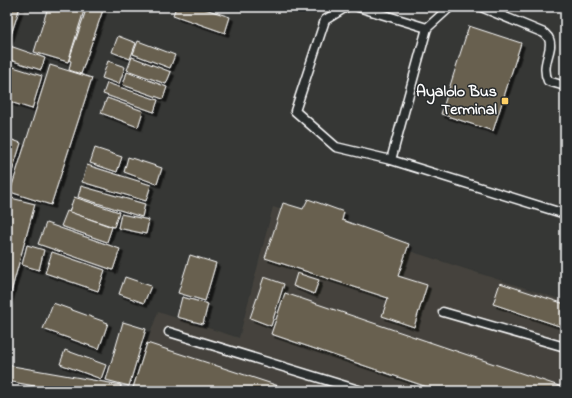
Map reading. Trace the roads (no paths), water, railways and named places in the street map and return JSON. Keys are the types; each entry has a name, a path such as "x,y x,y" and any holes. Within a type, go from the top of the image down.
{"lane":[{"path":"346,7 325,20 295,111 336,147 391,160 565,214"},
{"path":"358,7 427,28"},
{"path":"391,160 427,28 450,7"},
{"path":"481,7 544,33 549,39 545,74 548,81 565,86"},
{"path":"443,312 565,347"},
{"path":"169,332 362,391"}],"place":[{"name":"Ayalolo Bus Terminal","path":"505,101"}]}
